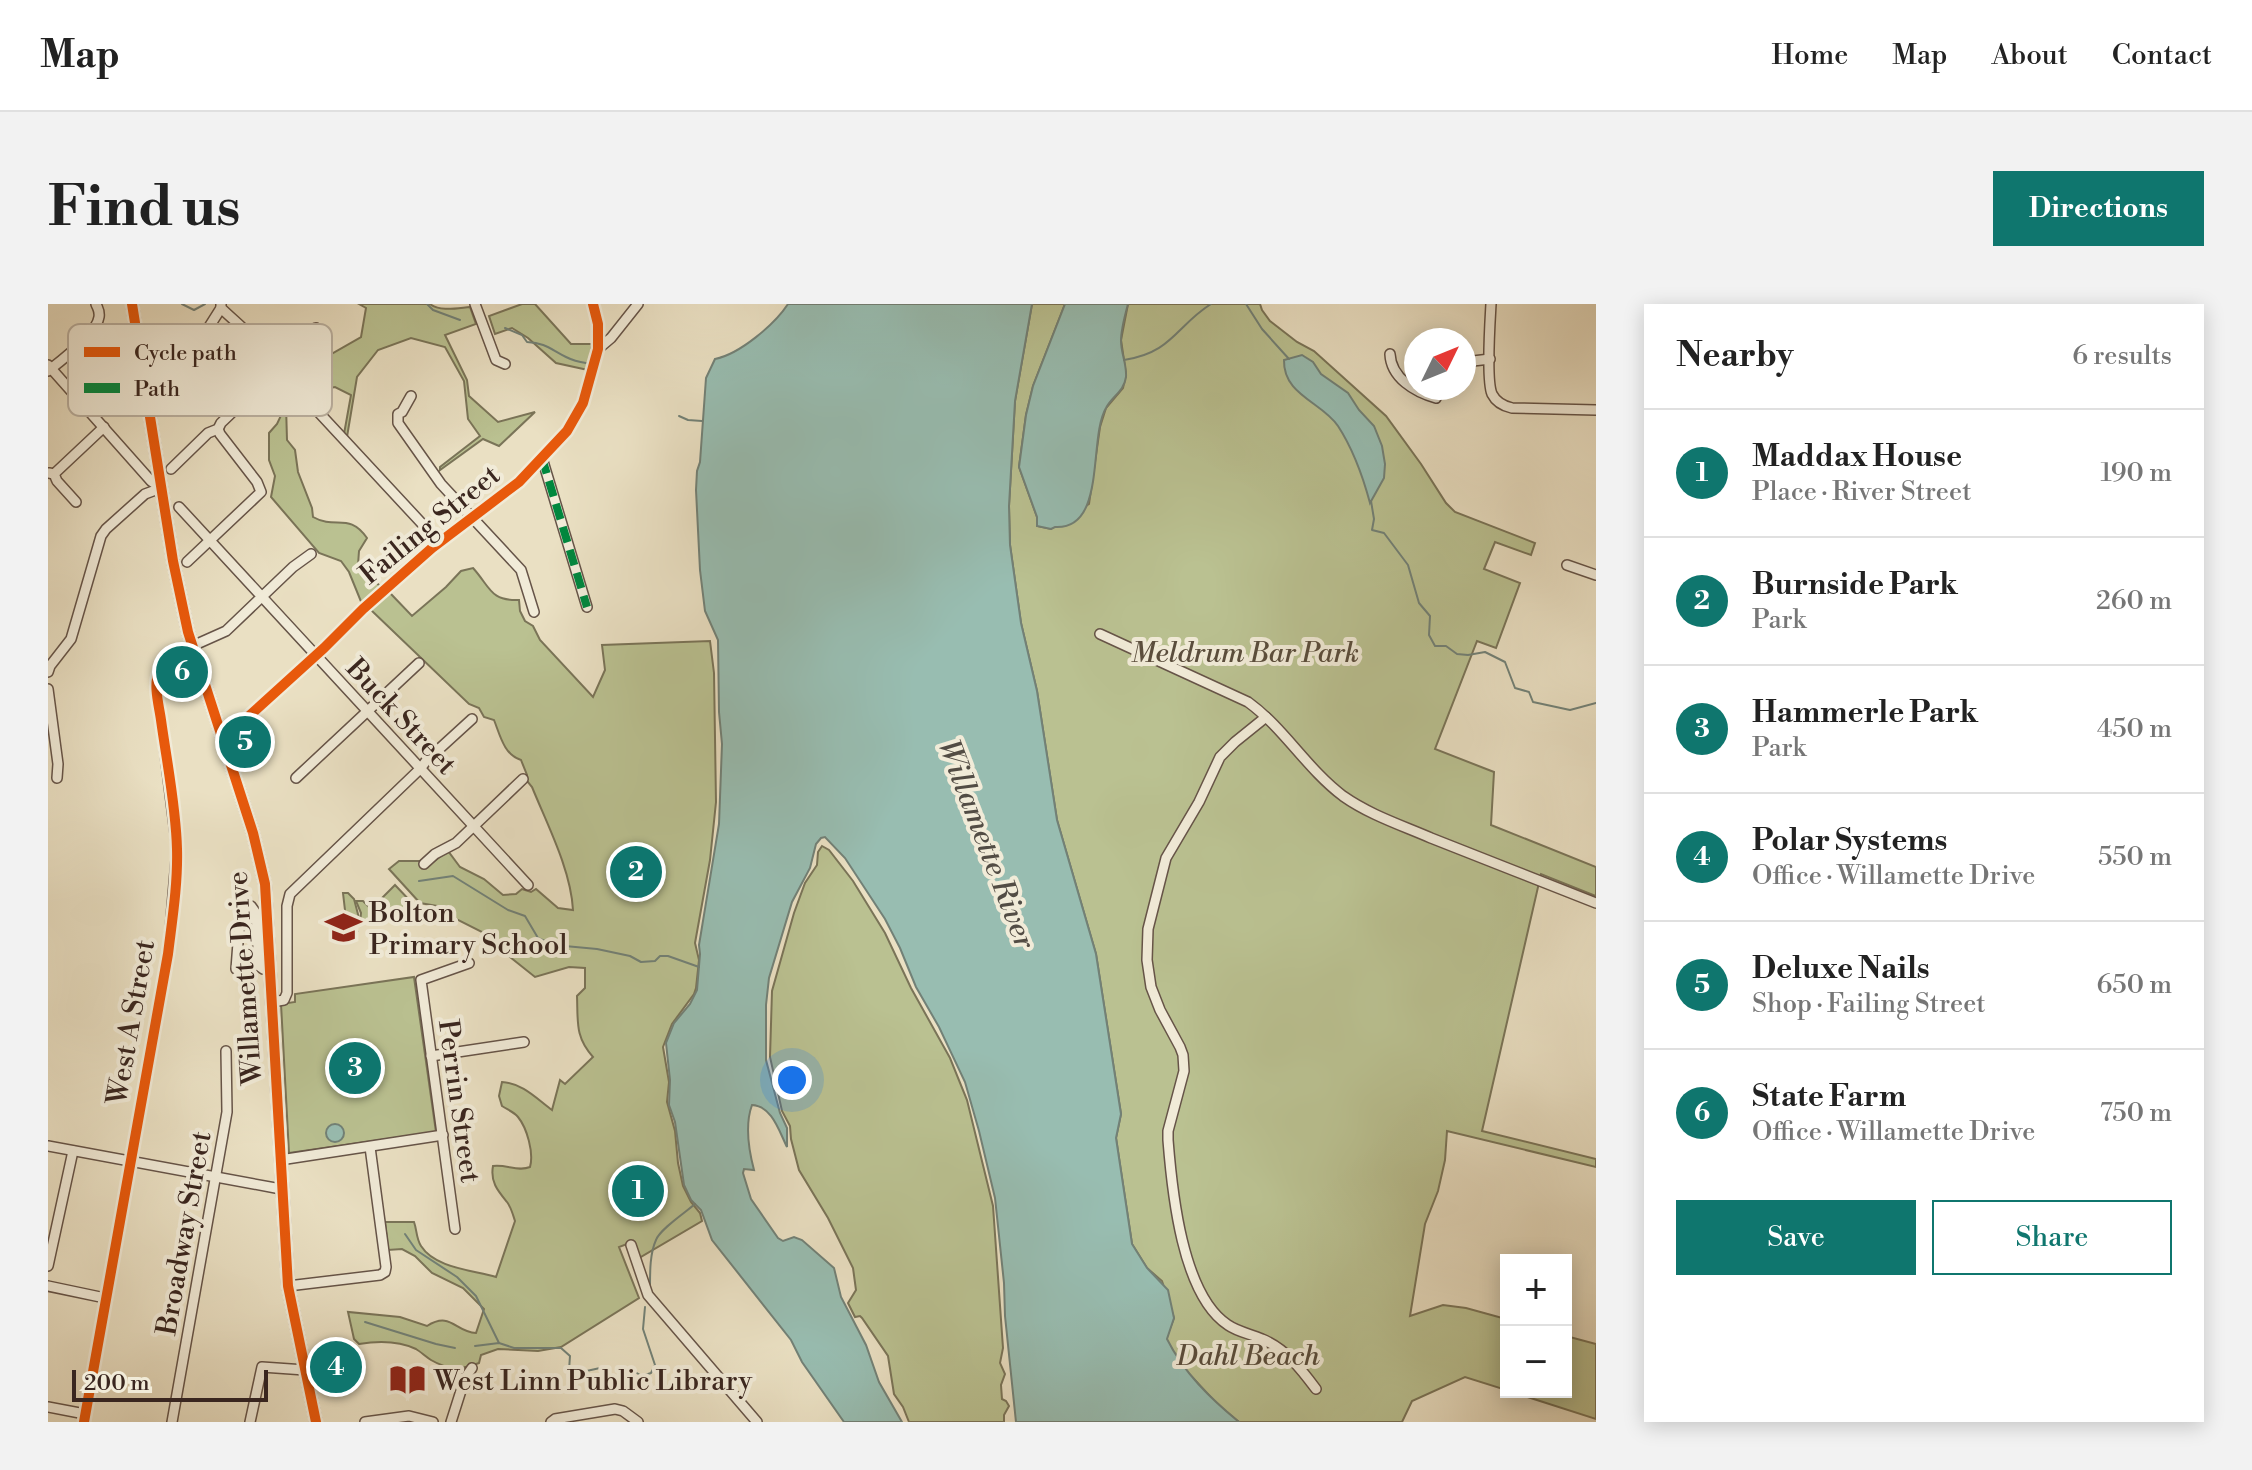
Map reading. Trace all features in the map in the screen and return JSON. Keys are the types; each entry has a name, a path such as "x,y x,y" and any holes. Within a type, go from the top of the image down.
{"main road":[{"name":"Willamette Drive","path":"132,304 135,324"},
{"name":"Willamette Drive","path":"150,416 180,599 192,647 261,861 265,884 288,1286 316,1422"}],"street":[{"path":"95,324 99,318 96,304"},
{"path":"475,304 496,360 505,364"},
{"path":"593,304 598,324 598,349"},
{"name":"Failing Street","path":"225,749 237,735 238,726 363,609 439,542 514,486 542,458 578,414 598,349 611,338 638,304"},
{"path":"1491,304 1490,387 1496,400 1503,406 1596,410"},
{"path":"211,324 221,306 238,324"},
{"path":"68,351 49,368 68,388"},
{"path":"1390,354 1390,361 1404,380"},
{"path":"1476,361 1490,359"},
{"path":"411,396 402,412 401,425 405,434 441,484 521,570 534,612"},
{"path":"94,416 151,481 161,488"},
{"path":"171,469 208,433 218,429 228,416"},
{"path":"322,416 439,542"},
{"path":"76,502 51,473 104,427"},
{"path":"187,562 261,492 218,429"},
{"path":"542,458 587,607"},
{"path":"48,672 71,639 101,536 145,494 161,488"},
{"name":"Buck Street","path":"179,507 528,885"},
{"name":"West A Street","path":"84,1418 168,954 177,862 156,681 161,667 170,656 220,635 311,554"},
{"path":"1567,565 1596,575"},
{"path":"1100,634 1237,696 1266,717 1328,784 1363,809 1596,903"},
{"path":"296,778 419,663"},
{"path":"48,689 58,764 57,778"},
{"path":"1266,717 1220,757 1199,802 1166,858 1148,929 1147,960 1155,1000 1184,1061 1168,1140 1178,1214 1192,1275 1205,1300 1223,1323 1278,1347 1316,1389"},
{"path":"272,1002 284,1000 286,995 287,906 290,894 472,719"},
{"path":"424,864 456,843 523,779"},
{"path":"236,969 240,916 246,906 251,906 256,913 259,966 270,969"},
{"name":"Perrin Street","path":"455,1229 421,980 469,963"},
{"path":"431,1056 524,1042"},
{"name":"Broadway Street","path":"172,1422 227,1112 226,1051"},
{"path":"280,1160 443,1135"},
{"path":"48,1146 281,1189"},
{"path":"288,1286 385,1272 370,1147"},
{"path":"48,1266 73,1151"},
{"path":"631,1245 648,1295 757,1422"},
{"path":"48,1286 105,1298"},
{"path":"250,1422 262,1367 305,1370"},
{"path":"451,1422 465,1378 472,1368"},
{"path":"48,1407 84,1418"},
{"path":"551,1422 615,1409 638,1422"},
{"path":"365,1422 399,1416 433,1422"}],"green space":[{"path":"359,304 430,304 444,309 470,307 476,324 445,335 467,380 469,396 498,422 535,412 499,446 483,439 440,470 480,436 468,419 464,381 445,347 411,338 378,350 357,377 347,437 344,434 351,395 332,388 332,353 361,337 366,308"},
{"path":"522,304 535,304 571,344 592,344 588,370 556,363 512,328 495,334 489,316"},
{"name":"Meldrum Bar Park","path":"1032,304 1065,304 1033,386 1019,467 1037,517 1037,526 1051,529 1089,504 1100,427 1106,408 1123,388 1126,374 1121,340 1128,304 1260,304 1270,321 1314,351 1386,416 1455,512 1535,543 1531,555 1495,542 1484,569 1520,583 1496,648 1477,641 1435,749 1494,772 1491,825 1596,867 1596,896 1541,874 1482,1131 1596,1159 1596,1167 1447,1131 1445,1160 1438,1191 1425,1224 1410,1316 1443,1305 1500,1317 1500,1388 1465,1377 1412,1401 1402,1422 1239,1422 1217,1404 1181,1365 1166,1339 1174,1318 1162,1281 1147,1268 1132,1244 1116,1138 1121,1114 1096,954 1057,820 1037,691 1021,623 1010,545 1015,401"},
{"path":"281,416 286,416 287,440 295,450 298,472 313,517 321,521 348,523 367,538 359,551 358,565 381,587 362,604 341,561 319,553 271,497 275,476 269,460 269,433"},
{"path":"473,568 496,596 519,600 525,621 533,626 540,640 593,697 605,670 602,645 710,641 714,673 716,802 710,860 695,943 699,960 696,988 672,1024 663,1047 669,1082 667,1102 675,1131 683,1186 702,1221 639,1258 632,1242 619,1247 639,1298 561,1347 538,1351 498,1349 481,1355 479,1363 455,1368 443,1366 409,1346 388,1342 359,1344 354,1339 348,1312 400,1317 427,1326 448,1321 476,1333 484,1309 463,1288 432,1273 415,1256 402,1249 388,1250 385,1222 414,1222 421,1246 435,1259 496,1277 515,1221 510,1206 494,1182 493,1166 525,1168 530,1167 531,1161 524,1127 515,1114 502,1106 499,1096 502,1082 522,1088 552,1110 560,1080 565,1084 593,1057 580,1036 578,1021 577,996 585,988 585,968 569,967 535,977 492,937 437,906 420,903 389,869 399,861 420,861 426,867 448,851 460,867 484,879 503,895 516,894 522,889 531,892 536,889 558,908 573,910 563,863 521,760 510,754 494,720 484,717 479,708 469,704 371,610 390,593 412,616 461,571"},
{"path":"822,846 829,850 853,881 885,933 950,1058 967,1100 993,1206 1003,1348 1000,1363 1005,1374 1001,1385 1002,1399 1009,1406 1004,1422 909,1422 894,1394 888,1356 862,1318 855,1317 848,1303 856,1290 853,1268 799,1170 770,1057 772,991 794,913 805,883 817,865"},
{"path":"395,885 414,905 397,922 378,902"},
{"path":"343,893 354,899 359,918 353,927 357,931 348,936"},
{"path":"356,901 363,901 377,915 360,924 361,913"},
{"path":"414,977 436,1132 289,1153 281,1004 295,1002 295,994"},
{"path":"1572,1338 1596,1344 1596,1419 1531,1398 1572,1398"}],"water":[{"name":"Willamette River","path":"788,304 1032,304 1015,401 1010,545 1057,820 1096,954 1121,1114 1116,1138 1132,1244 1147,1268 1168,1290 1174,1318 1167,1339 1181,1363 1198,1384 1239,1422 1016,1422 995,1198 965,1082 885,919 845,858 825,837 816,844 810,868 792,902 769,978 766,1060 787,1128 787,1147 770,1115 759,1106 752,1105 748,1138 754,1170 744,1169 743,1173 751,1199 778,1238 783,1241 794,1237 802,1240 834,1268 841,1297 866,1345 879,1382 902,1422 844,1422 802,1362 791,1340 712,1240 701,1210 691,1200 684,1185 675,1122 669,1105 666,1043 674,1023 697,990 699,945 719,824 722,744 718,640 705,611 696,490 706,378 715,359 735,351 756,337"},
{"path":"1065,304 1128,304 1121,341 1126,377 1123,386 1108,404 1101,422 1093,480 1082,514 1071,524 1051,529 1037,526 1037,517 1019,467 1033,386"},
{"path":"1302,355 1313,362 1321,374 1348,393 1374,426 1385,464 1384,478 1370,503 1357,463 1338,426 1296,390 1285,372 1284,360"},
{"path":"335,1124 344,1133 335,1142 326,1133"}],"waterway":[{"path":"182,304 194,310 205,304"},
{"path":"427,304 433,310 460,320"},
{"path":"1124,360 1163,345 1211,304"},
{"path":"1246,304 1262,329 1289,359"},
{"path":"505,328 522,335 527,342 543,345 586,363"},
{"path":"679,416 702,421"},
{"path":"1371,501 1372,530 1384,533 1408,565 1419,603 1430,616 1429,635 1435,646 1446,646 1457,654 1485,652 1505,662 1515,688 1529,692 1533,702 1570,710 1596,703"},
{"path":"419,881 453,876 508,910 525,916 538,938 554,945 597,949 630,956 641,962 668,956 699,967"},
{"path":"650,1286 651,1256 658,1236 695,1204"},
{"path":"405,1234 416,1250 457,1277 476,1296 499,1343"},
{"path":"635,1372 642,1376 651,1373 655,1365 643,1329 645,1307"},
{"path":"365,1322 455,1348"},
{"path":"475,1346 499,1343 514,1348 561,1348 570,1356 569,1370 573,1374 600,1368"}],"marked path":[{"path":"542,458 587,607"}],"cycle path":[{"path":"132,304 135,324"},
{"path":"225,749 237,735 238,726 363,609 432,548 519,482 567,431 583,403 598,349 598,324 593,304"},
{"path":"150,416 173,561 188,632 253,833 265,884 288,1286 316,1422"},
{"path":"84,1422 168,954 174,902 176,833 156,683 161,666 168,658 192,647"}],"place":[{"name":"State Farm","path":"182,672"},
{"name":"Deluxe Nails","path":"245,742"},
{"name":"Burnside Park","path":"636,872"},
{"name":"Bolton Primary School","path":"343,928"},
{"name":"Hammerle Park","path":"355,1068"},
{"name":"Maddax House","path":"638,1191"},
{"name":"Polar Systems","path":"336,1367"},
{"name":"West Linn Public Library","path":"408,1380"}],"park label":[{"name":"Dahl Beach","path":"1248,1355"}]}
